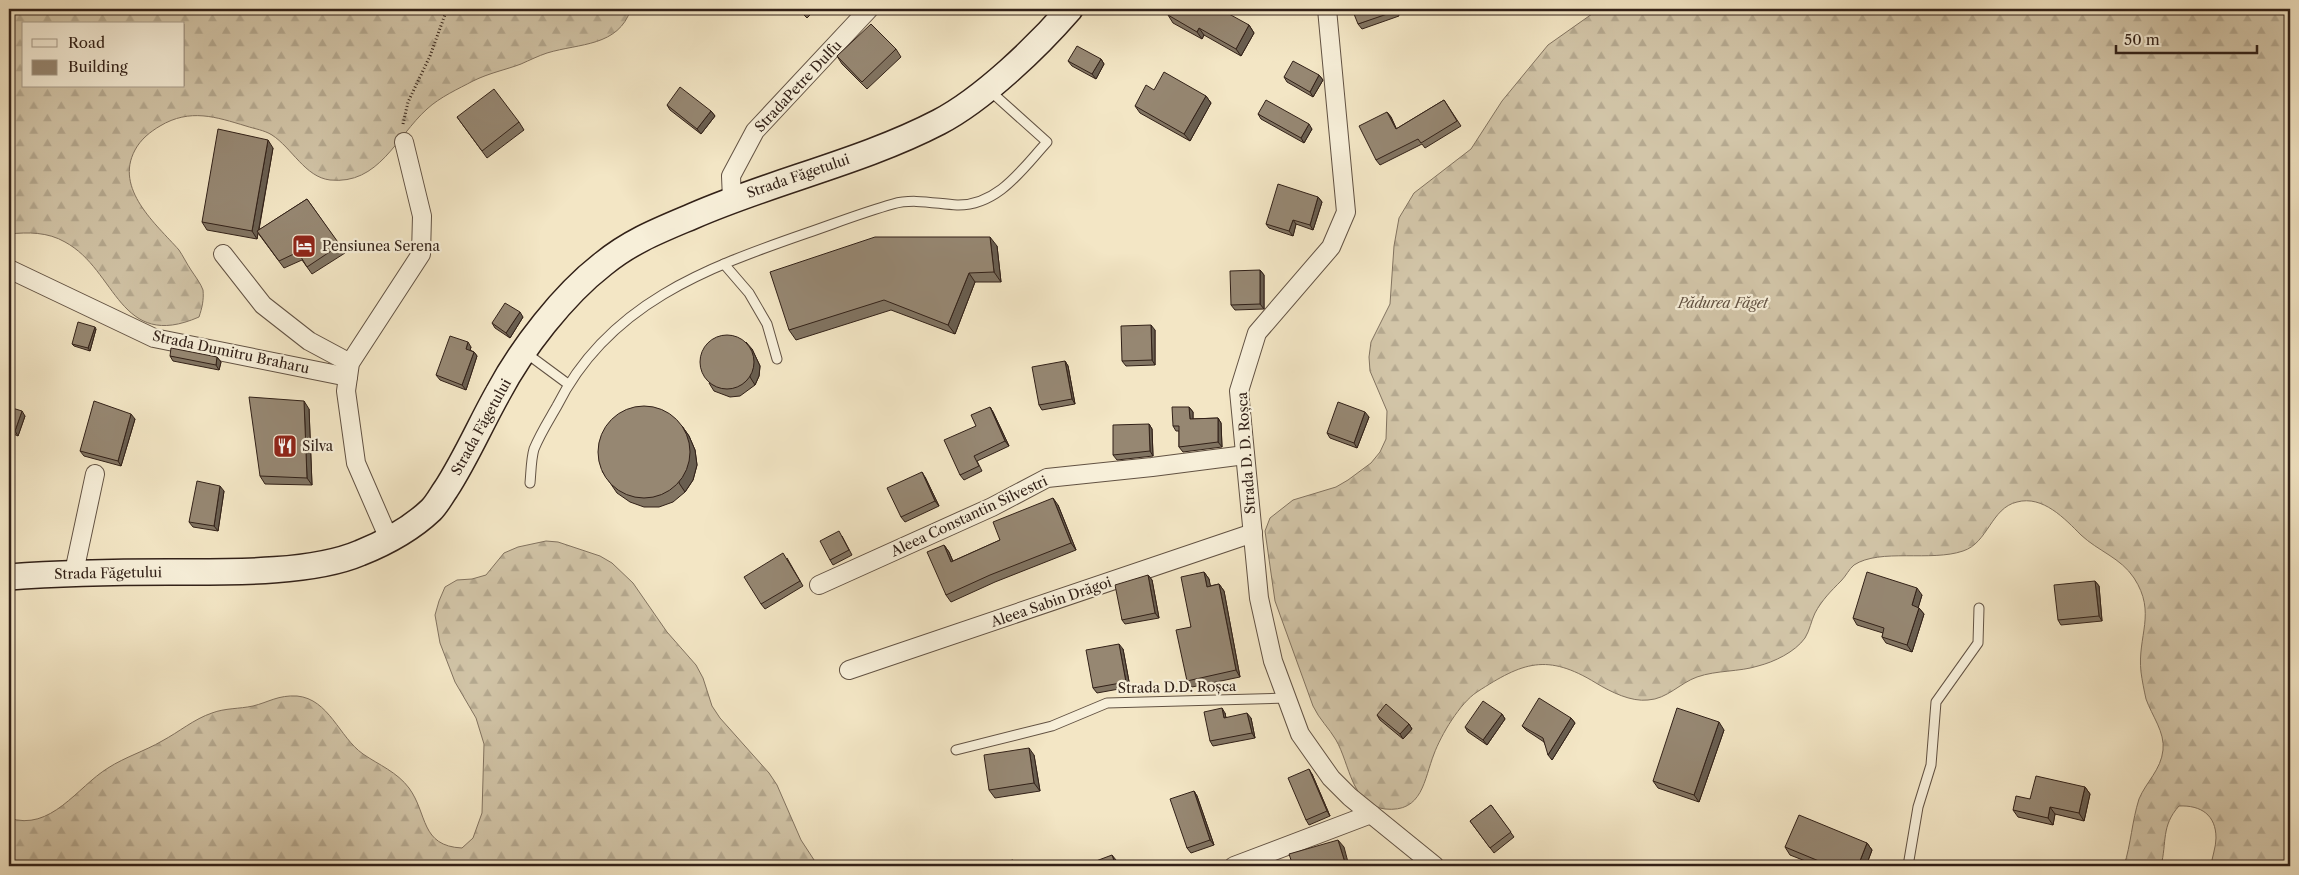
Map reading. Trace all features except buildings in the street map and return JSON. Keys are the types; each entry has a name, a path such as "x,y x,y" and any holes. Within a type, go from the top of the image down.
{"main road":[{"name":"Strada Făgetului","path":"9,577 74,572 232,572 289,568 358,555 389,540 413,525 434,508 460,467 499,390 539,331 600,266 636,240 732,199 909,136 943,120 987,88 1020,59 1070,9"}],"street":[{"name":"StradaPetre Dulfu","path":"732,199 731,176 755,131 869,9"},
{"name":"Strada D. D. Roșca","path":"1326,9 1346,212 1331,247 1257,333 1239,391 1259,598 1272,661 1300,734 1331,778 1371,814 1435,866"},
{"path":"389,540 356,463 346,391 348,370 421,254 422,216 404,142"},
{"name":"Strada Dumitru Braharu","path":"223,254 263,305 348,370"},
{"name":"Strada Dumitru Braharu","path":"9,269 154,338 348,370"},
{"name":"Aleea Constantin Silvestri","path":"819,585 992,507 1047,478 1245,455"},
{"path":"74,572 95,474"},
{"name":"Aleea Sabin Drăgoi","path":"849,670 1253,533"},
{"path":"1234,866 1371,814"}],"lane":[{"path":"530,483 534,450 568,384 605,337 644,305 692,277 753,252 895,203 936,202 959,205 979,201 1001,192 1047,142 987,88"},
{"path":"724,264 749,294 767,324 777,359"},
{"path":"525,352 568,384"},
{"path":"1908,866 1918,807 1932,765 1936,702 1978,643 1979,608"},
{"name":"Strada D.D. Roșca","path":"956,750 1052,726 1106,703 1286,698"}],"path":[{"path":"404,142 403,126 408,102 430,56 447,9"}],"green space":[{"path":"9,9 631,9 617,31 607,37 585,45 544,54 479,78 443,97 416,120 385,157 374,167 361,175 347,180 330,180 313,174 286,147 272,135 263,131 214,117 203,116 182,117 160,126 137,146 130,164 130,178 140,205 179,250 201,285 203,297 199,317 172,325 152,324 135,316 121,303 97,270 65,242 52,236 38,233 9,234"},
{"name":"Pădurea Făget","path":"1599,9 2290,9 2290,866 2211,866 2216,841 2213,823 2206,813 2194,807 2179,806 2169,820 2165,834 2161,866 2124,866 2139,799 2159,764 2163,750 2162,737 2146,699 2141,672 2141,647 2145,625 2144,602 2134,578 2123,565 2088,541 2053,510 2036,502 2027,501 2017,502 2001,511 1978,541 1963,551 1936,555 1878,557 1854,565 1821,604 1807,635 1801,643 1784,656 1764,664 1697,677 1661,697 1648,700 1621,696 1579,674 1549,665 1535,665 1508,674 1477,692 1458,711 1441,738 1424,783 1415,800 1407,806 1398,809 1385,809 1374,806 1358,792 1336,740 1313,706 1275,601 1265,531 1270,518 1293,500 1336,487 1371,463 1380,452 1386,439 1387,411 1370,371 1369,357 1371,342 1390,304 1394,246 1399,218 1414,193 1471,149 1502,101 1548,45"},
{"path":"546,541 558,542 600,556 612,563 633,583 667,632 696,665 703,678 712,706 720,718 769,773 777,785 801,840 818,866 9,866 9,818 24,821 38,819 51,813 108,768 155,745 205,716 217,711 253,706 290,696 308,699 326,711 355,747 404,782 415,798 432,835 448,846 462,848 473,838 482,813 484,744 476,718 455,682 440,643 435,615 445,587 457,580 472,579 486,575 504,553 518,547"}],"place":[{"name":"Pensiunea Serena","path":"304,246"},
{"name":"Silva","path":"285,446"}]}
